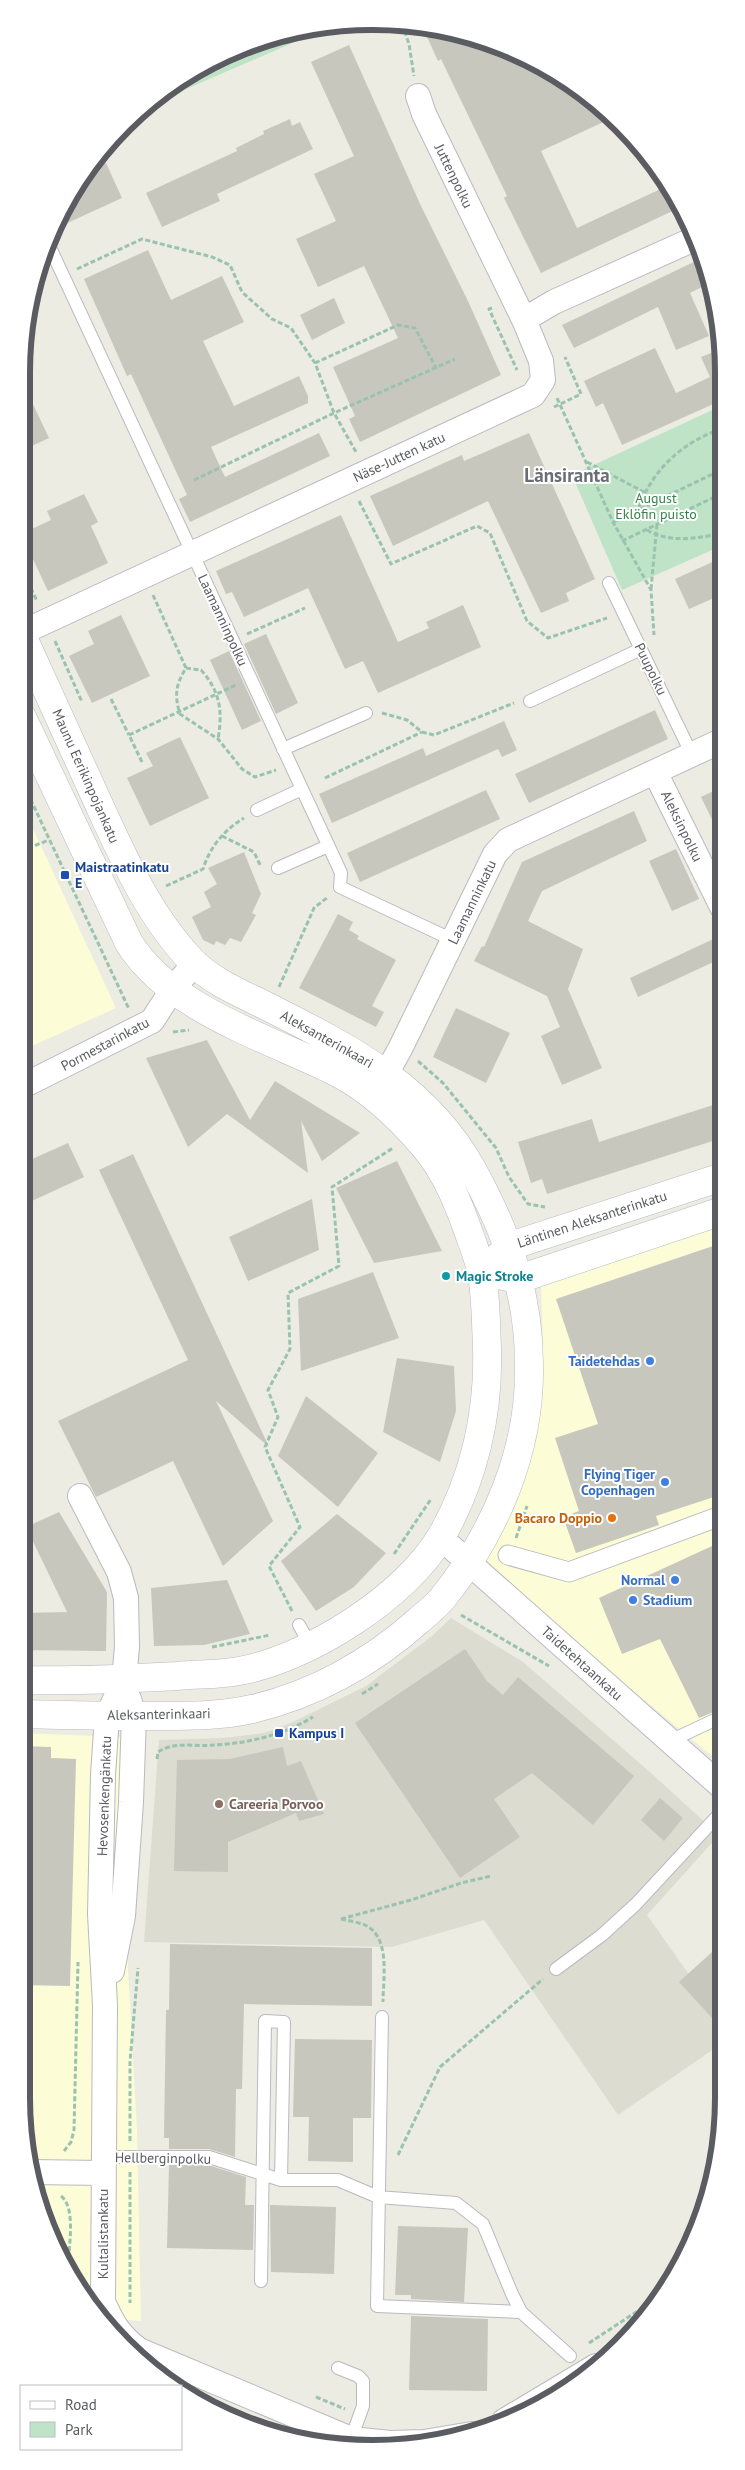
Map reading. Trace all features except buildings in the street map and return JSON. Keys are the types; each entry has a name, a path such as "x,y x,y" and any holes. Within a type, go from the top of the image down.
{"street":[{"name":"Juttenpolku","path":"418,96 424,114 525,322"},
{"path":"543,380 541,361 525,322 530,316 554,302 689,241"},
{"name":"Näse-Jutten katu","path":"30,623 41,611 192,553 533,395 543,380"},
{"name":"Maunu Eerikinpojankatu","path":"30,653 126,863 162,925 194,964"},
{"path":"30,734 129,943 149,971 172,990"},
{"name":"Laamanninkatu","path":"380,1084 400,1049 494,854 508,840 715,744"},
{"name":"Aleksinpolku","path":"655,772 715,893"},
{"name":"Pormestarinkatu","path":"30,1083 152,1022 172,990 194,964"},
{"name":"Aleksanterinkaari","path":"30,1680 124,1680 240,1671 297,1654 305,1635 340,1630 376,1605 409,1575 441,1538 459,1501 476,1456 488,1366 482,1272 460,1207 442,1172 380,1084 339,1042 226,986 194,964"},
{"name":"Aleksanterinkaari","path":"30,1714 191,1716 251,1709 304,1693 358,1667 402,1635 440,1602 468,1562 496,1514 516,1462 527,1408 530,1364 525,1312 510,1246 471,1167 444,1129 380,1084 340,1074 242,1028 172,990"},
{"name":"Läntinen Aleksanterinkatu","path":"482,1272 510,1246 715,1180"},
{"path":"482,1272 519,1279 715,1213"},
{"path":"80,1496 119,1572 126,1598 127,1647 124,1680"},
{"path":"508,1555 569,1572 715,1518"},
{"name":"Taidetehtaankatu","path":"441,1538 715,1781"},
{"name":"Hevosenkengänkatu","path":"103,2165 105,2005 100,1914 103,1775 107,1716 124,1680"},
{"name":"Hevosenkengänkatu","path":"105,2005 123,1916 131,1802 134,1716 124,1680"},
{"path":"39,2171 103,2165"},
{"name":"Kultalistankatu","path":"103,2165 103,2302 109,2315"},
{"name":"Kultalistankatu","path":"143,2352 351,2439"}],"lane":[{"name":"Laamanninpolku","path":"52,252 341,873 340,887"},
{"name":"Puupolku","path":"609,583 692,755"},
{"path":"530,700 641,649"},
{"path":"283,749 366,713"},
{"path":"256,810 302,789"},
{"path":"278,868 328,846"},
{"path":"340,887 453,940"},
{"path":"670,1741 715,1720"},
{"path":"556,1969 602,1935 636,1904 715,1819"},
{"path":"382,2017 377,2306 521,2312 570,2356"},
{"path":"260,2281 265,2021 284,2022 281,2180"},
{"name":"Hellberginpolku","path":"103,2165 130,2158 209,2157 281,2180 338,2180 378,2197 456,2203 484,2224 521,2312"},
{"path":"338,2368 358,2376 363,2381 364,2398 361,2416 351,2439"}],"path":[{"path":"405,32 409,44 418,96"},
{"path":"63,275 142,239 212,257 230,265 242,292 272,319 291,328 315,364 334,413 356,452"},
{"path":"513,298 489,309 520,375"},
{"path":"315,364 398,325 415,328 436,368"},
{"path":"194,480 334,413 455,359"},
{"path":"543,380 561,404 622,541 651,590"},
{"path":"638,508 644,492 671,457 715,432"},
{"path":"347,456 364,448"},
{"path":"587,462 644,492"},
{"path":"613,522 638,508 715,473"},
{"path":"356,496 391,564 477,526 490,532 527,621 548,638 624,613"},
{"path":"622,541 715,497"},
{"path":"655,640 651,590 657,524"},
{"path":"646,529 657,536 686,539 715,534"},
{"path":"30,586 83,706"},
{"path":"152,592 186,668"},
{"path":"41,611 45,597"},
{"path":"233,640 306,608"},
{"path":"186,668 201,670 212,683 221,722 218,739"},
{"path":"186,668 177,683 175,700 180,714 218,739 242,769 255,777 269,774 290,762"},
{"path":"129,735 178,710 251,679"},
{"path":"112,700 142,762"},
{"path":"366,713 377,711 406,720 422,732 434,735 516,702 530,700"},
{"path":"325,778 422,732"},
{"path":"30,799 130,1010 152,1022 166,1033 188,1030 197,1032"},
{"path":"163,888 203,869 208,852 222,836 231,826 256,810"},
{"path":"222,836 254,852 262,871 269,872 278,868"},
{"path":"30,847 49,840"},
{"path":"279,987 314,908 340,887"},
{"path":"271,983 287,991"},
{"path":"400,1049 417,1060 443,1083 496,1148 509,1177 528,1204 552,1208 559,1229"},
{"path":"386,1141 400,1156"},
{"path":"305,1635 269,1566 300,1526 265,1447 278,1417 268,1390 290,1349 288,1293 339,1266 332,1186 393,1148"},
{"path":"391,1558 436,1492"},
{"path":"460,1615 551,1667"},
{"path":"206,1649 290,1630 305,1635"},
{"path":"382,2017 382,1944 376,1934 366,1925 341,1919 411,1900 461,1883 491,1876"},
{"path":"57,2154 63,2152 71,2142 74,2130 78,1952"},
{"path":"395,2162 440,2067 556,1969"},
{"path":"130,2158 129,2283 132,2309"},
{"path":"58,2193 68,2206 68,2254"},
{"path":"570,2356 642,2308"},
{"path":"315,2397 361,2416"}],"shaded area":[{"path":"30,822 116,1008 30,1047"},
{"path":"715,1226 715,1758 479,1564 539,1411 543,1344 541,1286"},
{"path":"451,1618 523,1662 715,1831 715,1839 647,1915 715,2011 715,2048 618,2115 484,1920 392,1947 144,1942 159,1740 223,1738 264,1733 291,1723 366,1686 432,1636"},
{"path":"30,1733 146,1738 125,1916 137,2130 141,2321 111,2319 88,2288 65,2249 56,2229 48,2208 37,2164 33,2142 30,2098"}],"green space":[{"path":"307,37 172,95 201,76 241,56 262,48"},
{"name":"August Eklöfin puisto","path":"715,409 715,549 622,590 572,475"}],"place":[{"name":"Maistraatinkatu E","path":"65,875"},
{"name":"Magic Stroke","path":"446,1276"},
{"name":"Taidetehdas","path":"650,1361"},
{"name":"Flying Tiger Copenhagen","path":"665,1482"},
{"name":"Bacaro Doppio","path":"612,1518"},
{"name":"Normal","path":"675,1580"},
{"name":"Stadium","path":"633,1600"},
{"name":"Kampus I","path":"279,1733"},
{"name":"Careeria Porvoo","path":"219,1804"}],"district":[{"name":"Länsiranta","path":"567,475"}]}
